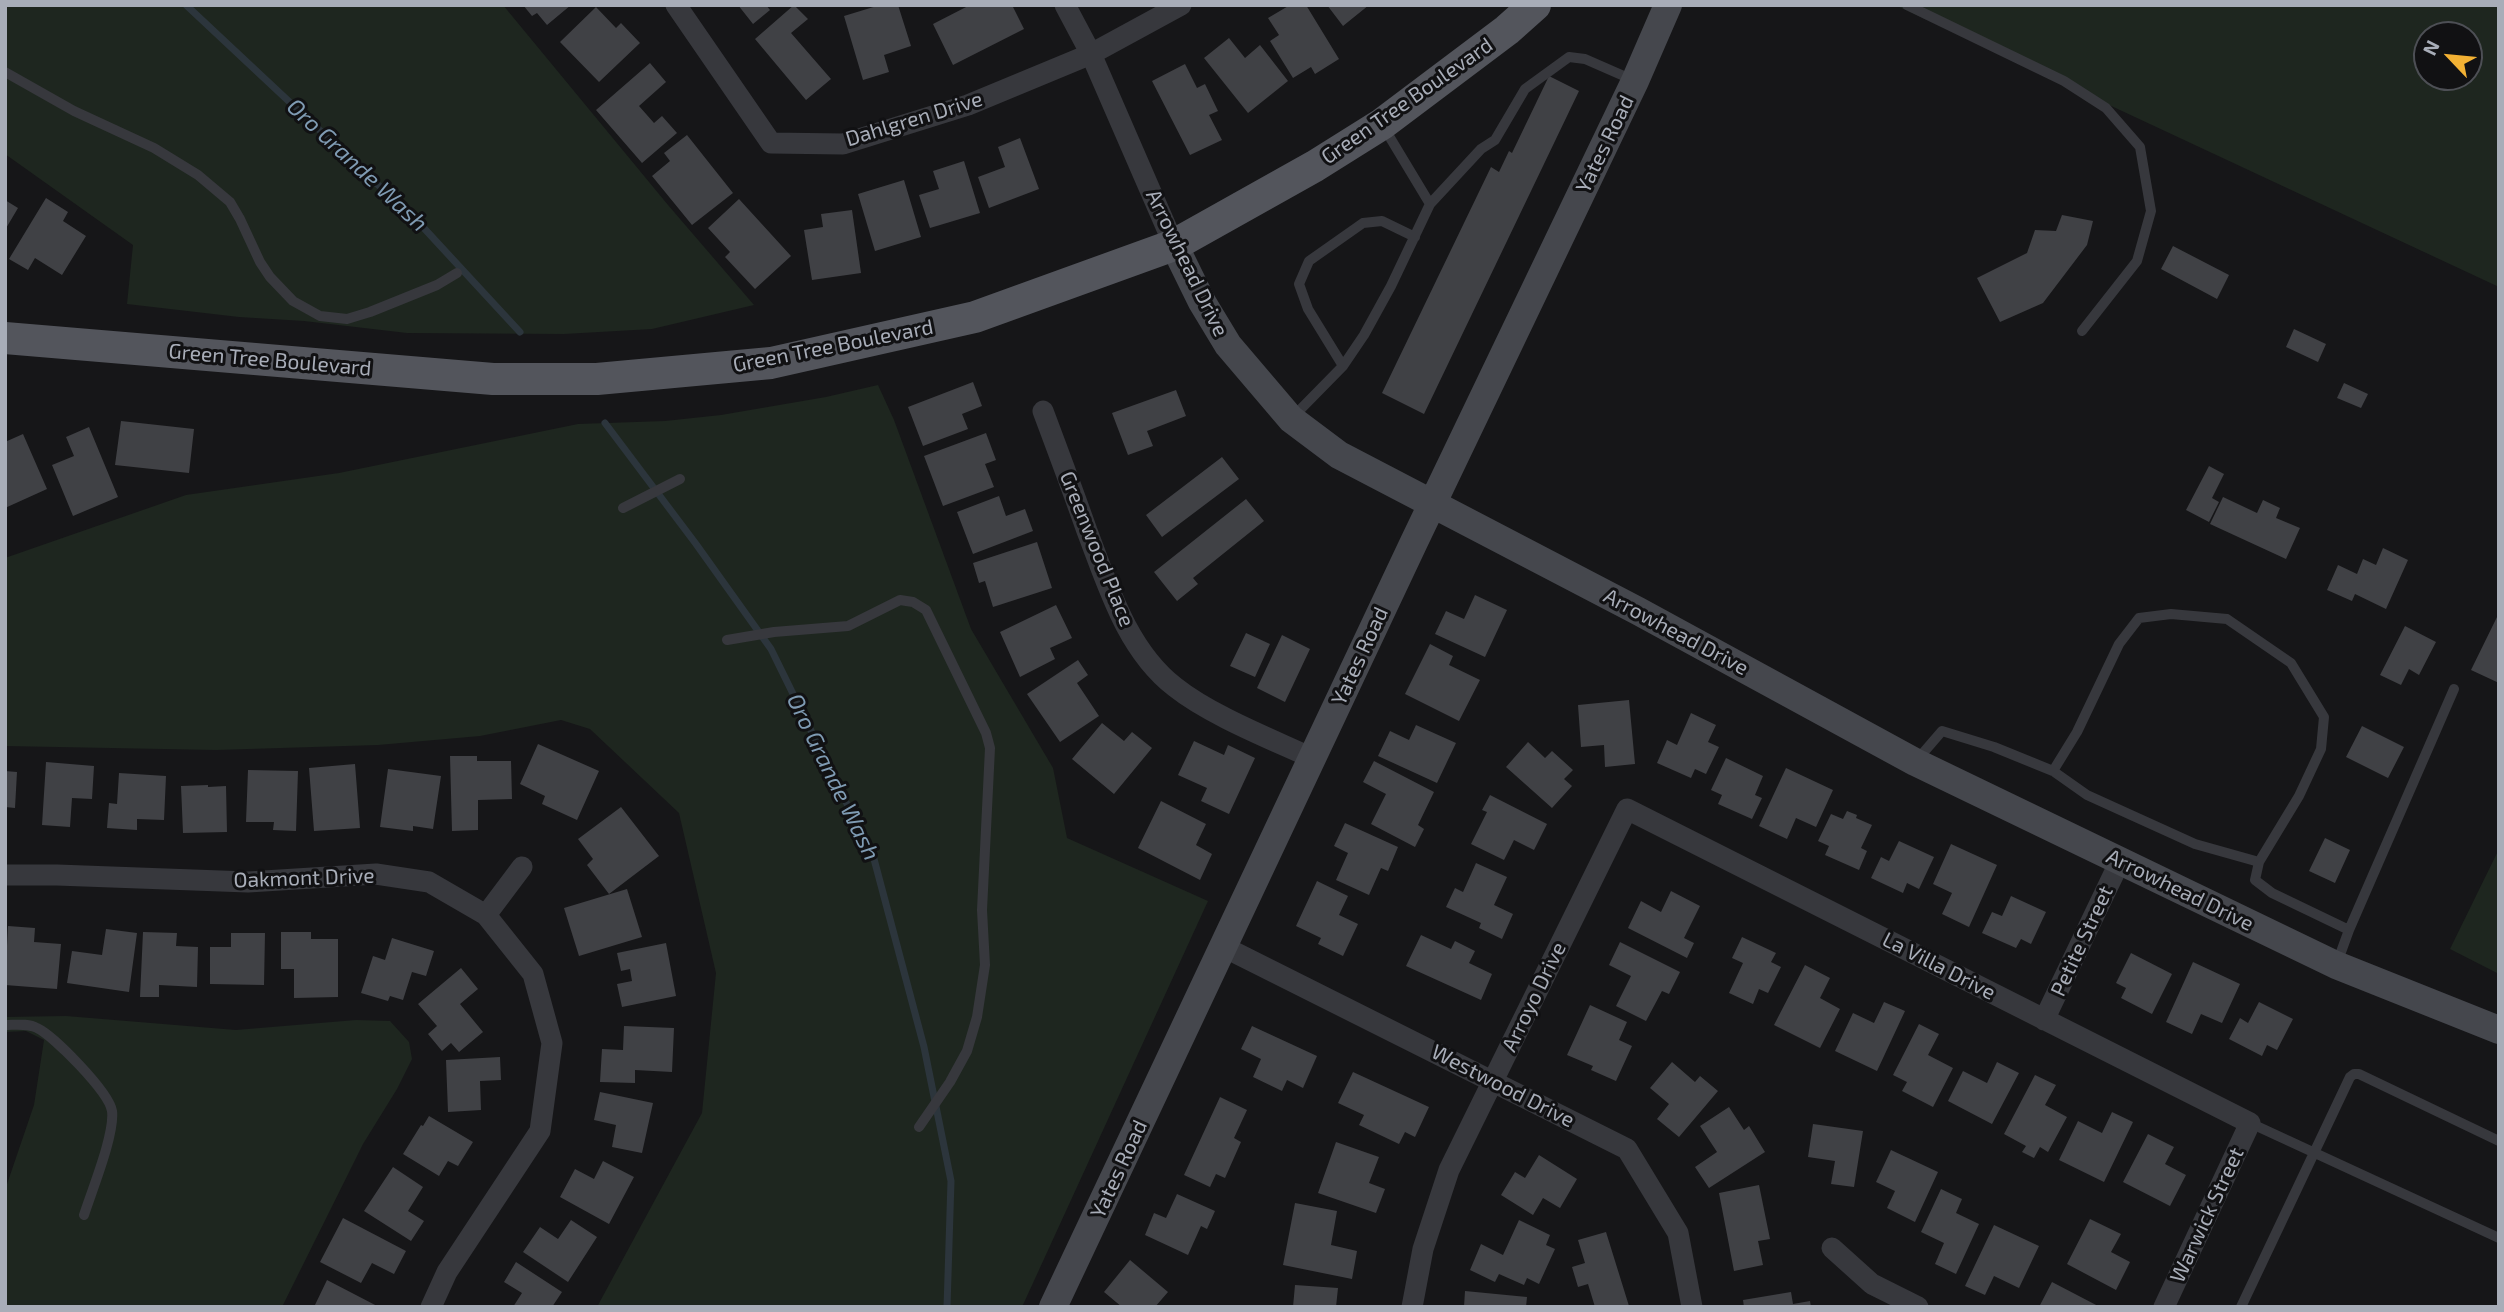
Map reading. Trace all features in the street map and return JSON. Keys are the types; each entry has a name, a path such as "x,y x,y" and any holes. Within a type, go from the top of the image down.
{"main road":[{"name":"Green Tree Boulevard","path":"5,338 493,379 597,379 771,363 975,317 1174,245 1315,166 1382,124 1507,30 1535,5"},
{"name":"Yates Road","path":"1053,1307 1432,503 1635,81 1668,5"},
{"name":"Arrowhead Drive","path":"1174,245 1202,302 1228,345 1291,419 1339,455 1638,611 1915,762 2336,965 2499,1030"}],"street":[{"name":"Dahlgren Drive","path":"676,5 771,143 843,144 968,105 1091,54"},
{"name":"Arrowhead Drive","path":"1065,5 1091,54 1174,245"},
{"path":"1091,54 1181,5"},
{"name":"Greenwood Place","path":"1043,411 1106,582 1134,642 1151,666 1200,704 1312,758"},
{"name":"La Villa Drive","path":"1627,809 2250,1123"},
{"name":"Arroyo Drive","path":"1412,1307 1423,1249 1449,1170 1627,809"},
{"name":"Petite Street","path":"2044,1020 2120,861"},
{"path":"486,915 522,867"},
{"name":"Oakmont Drive","path":"5,875 57,874 248,882 376,874 429,882 486,915 533,974 552,1043 540,1131 447,1272 431,1307"},
{"name":"Westwood Drive","path":"1224,947 1626,1149 1678,1233 1692,1307"},
{"name":"Warwick Street","path":"2164,1307 2250,1123"},
{"path":"1832,1248 1872,1284 1918,1307"}],"lane":[{"path":"1907,5 2064,81 2106,108 2140,147 2151,211 2137,261 2082,331"},
{"path":"1291,419 1343,366 1378,310 1430,204 1481,149 1495,140 1525,89 1569,57 1585,60 1635,81"},
{"path":"5,72 74,111 154,148 198,175 230,202 260,262 275,284 293,301 320,316 347,319 370,312 437,285 457,273"},
{"path":"1382,124 1430,204"},
{"path":"1343,366 1308,309 1300,284 1309,261 1363,223 1382,221 1415,237"},
{"path":"623,508 680,479"},
{"path":"727,640 774,632 848,626 900,600 913,602 926,610 986,733 990,748 982,910 985,965 977,1017 967,1051 950,1082 919,1127"},
{"path":"2053,771 2077,732 2119,643 2139,618 2171,614 2227,620 2291,663 2324,717 2321,749 2299,796 2259,862 2255,880 2272,893 2350,930"},
{"path":"2336,965 2454,689"},
{"path":"1915,762 1942,731 1994,747 2053,771 2087,795 2195,844 2259,862"},
{"path":"5,1025 36,1027 47,1034 95,1081 108,1100 112,1111 110,1132 84,1214"},
{"path":"2241,1307 2354,1074 2499,1140"},
{"path":"2250,1123 2499,1238"}],"shaded area":[{"path":"5,5 503,5 754,305 652,329 564,334 407,333 127,304 133,245 5,154"},
{"path":"1895,5 2499,5 2499,287"},
{"path":"878,385 894,420 971,629 1053,768 1067,838 1208,901 1022,1307 597,1307 702,1113 716,973 679,813 590,729 561,720 480,736 378,745 216,750 5,746 5,558 186,495 339,473 578,424 665,421 721,415"},
{"path":"2499,849 2499,974 2450,949"},
{"path":"66,1016 236,1030 356,1020 390,1021 409,1042 412,1059 363,1144 282,1307 5,1307 5,1190 34,1105 44,1040 26,1031 5,1032 5,1017"}],"building":[{"path":"523,5 571,5 547,25 537,13 532,16"},
{"path":"738,5 766,5 770,10 753,24"},
{"path":"794,5 808,19 791,33 831,79 806,100 755,39"},
{"path":"880,5 898,5 911,46 884,55 889,72 863,80 844,16"},
{"path":"970,5 1012,5 1024,29 953,65 933,24"},
{"path":"1290,5 1306,5 1339,59 1315,74 1311,67 1293,78 1270,41 1279,35 1268,18"},
{"path":"1327,5 1369,5 1343,26"},
{"path":"596,7 616,28 621,23 640,43 599,82 560,42"},
{"path":"1229,38 1245,58 1260,45 1288,81 1248,113 1204,58"},
{"path":"650,63 666,82 639,106 654,123 662,116 677,133 642,163 596,110"},
{"path":"1185,64 1197,88 1205,84 1218,111 1209,115 1222,140 1190,155 1152,81"},
{"path":"1549,76 1579,91 1424,414 1382,393 1491,167 1499,172 1509,151 1512,153"},
{"path":"687,135 733,193 692,225 652,176 670,161 664,153"},
{"path":"1020,138 1039,189 989,208 978,177 1005,167 998,147"},
{"path":"964,161 980,213 930,228 919,195 939,189 933,171"},
{"path":"904,180 921,237 875,251 858,194"},
{"path":"46,198 68,212 63,221 86,236 62,275 35,258 28,270 9,259"},
{"path":"739,199 791,256 755,289 725,257 730,252 708,228"},
{"path":"5,200 18,208 5,230"},
{"path":"852,210 861,273 812,280 804,230 823,227 821,214"},
{"path":"2062,215 2093,221 2087,245 2043,303 2000,322 1977,278 2027,253 2035,230 2056,231"},
{"path":"2173,246 2229,275 2217,299 2161,269"},
{"path":"2294,329 2326,344 2318,362 2286,347"},
{"path":"973,382 982,406 962,414 968,429 923,446 908,407"},
{"path":"2344,383 2368,394 2361,408 2337,398"},
{"path":"1176,390 1186,416 1147,431 1153,446 1128,455 1112,413"},
{"path":"121,421 194,429 189,473 115,465"},
{"path":"89,427 118,497 73,516 52,465 74,456 66,437"},
{"path":"986,433 996,460 985,464 994,487 943,506 924,456"},
{"path":"23,434 47,489 5,508 5,442"},
{"path":"1222,457 1239,479 1162,537 1146,515"},
{"path":"2209,466 2224,474 2212,498 2219,502 2209,522 2186,510"},
{"path":"999,496 1006,516 1025,509 1033,531 973,554 957,512"},
{"path":"2223,497 2257,513 2263,500 2280,508 2276,518 2300,528 2286,559 2210,524"},
{"path":"1246,499 1264,521 1193,578 1198,584 1177,601 1154,572"},
{"path":"1037,542 1052,588 993,607 985,581 979,583 973,563"},
{"path":"2383,548 2408,560 2386,609 2355,594 2352,601 2327,590 2338,565 2357,574 2363,559 2376,565"},
{"path":"1475,595 1507,610 1485,657 1435,634 1446,611 1464,619"},
{"path":"1056,605 1072,638 1050,648 1055,659 1020,677 1000,632"},
{"path":"2497,617 2499,618 2499,683 2471,670"},
{"path":"2405,626 2436,642 2419,675 2409,669 2401,685 2380,675"},
{"path":"1246,633 1270,644 1255,677 1230,666"},
{"path":"1282,635 1310,649 1285,702 1257,688"},
{"path":"1430,644 1453,656 1449,665 1480,680 1459,721 1405,694"},
{"path":"1078,660 1088,675 1077,683 1099,716 1060,742 1027,694"},
{"path":"1629,700 1635,764 1605,767 1604,745 1581,747 1578,705"},
{"path":"1691,713 1716,725 1708,742 1719,747 1706,774 1695,769 1691,778 1657,763 1667,740 1677,745"},
{"path":"1102,723 1124,741 1132,732 1152,748 1114,794 1072,759"},
{"path":"1416,725 1456,743 1437,783 1378,756 1390,731 1409,740"},
{"path":"2362,726 2404,747 2388,778 2346,757"},
{"path":"1194,741 1224,755 1228,745 1255,758 1229,814 1201,801 1207,788 1178,775"},
{"path":"1528,742 1545,758 1552,751 1573,770 1564,779 1572,786 1552,808 1506,767"},
{"path":"538,744 599,771 577,820 542,804 545,796 520,784"},
{"path":"450,756 477,756 477,761 511,761 512,799 478,800 478,830 452,831"},
{"path":"1726,758 1763,776 1755,795 1762,798 1752,819 1718,804 1722,795 1711,790"},
{"path":"1374,761 1434,792 1418,825 1424,829 1415,847 1371,824 1386,794 1363,782"},
{"path":"46,762 94,766 92,799 72,798 70,827 42,825"},
{"path":"355,764 360,828 314,831 309,768"},
{"path":"1786,768 1833,790 1816,827 1796,818 1787,839 1759,826"},
{"path":"388,769 441,776 433,829 413,826 413,831 380,827"},
{"path":"248,770 298,771 296,831 273,830 274,822 246,822"},
{"path":"5,771 17,772 15,808 5,807"},
{"path":"119,773 166,776 164,820 137,819 137,830 107,828 109,803 117,804"},
{"path":"181,786 226,786 227,832 183,833"},
{"path":"1490,795 1547,824 1534,850 1514,840 1504,860 1471,844 1487,812 1482,810"},
{"path":"1161,801 1206,824 1196,845 1212,854 1200,880 1138,848"},
{"path":"621,807 659,856 609,894 587,865 593,859 578,839"},
{"path":"1847,811 1872,825 1861,848 1867,851 1859,870 1825,855 1829,846 1818,841 1831,814 1843,819"},
{"path":"1345,823 1398,847 1388,871 1381,868 1369,895 1336,880 1348,853 1334,846"},
{"path":"2325,838 2350,850 2335,883 2309,871"},
{"path":"1899,841 1934,857 1919,889 1907,883 1903,893 1871,878 1881,857 1889,861"},
{"path":"1951,844 1997,865 1969,927 1942,914 1952,893 1933,884"},
{"path":"1476,863 1507,877 1494,905 1513,914 1502,939 1479,928 1481,923 1446,907 1455,888 1463,892"},
{"path":"1317,881 1348,896 1339,915 1358,924 1343,956 1318,944 1321,938 1296,926"},
{"path":"627,889 642,937 579,956 564,908"},
{"path":"1671,891 1700,906 1684,938 1694,943 1687,958 1628,928 1641,901 1661,912"},
{"path":"2011,896 2046,912 2031,944 2021,939 2016,948 1982,933 1992,912 2002,916"},
{"path":"8,926 35,928 34,942 61,944 57,989 5,985"},
{"path":"106,929 137,933 129,992 67,983 72,951 102,955"},
{"path":"143,932 177,933 176,946 198,947 197,987 159,985 159,997 140,997"},
{"path":"281,932 311,932 311,939 338,939 338,997 294,998 294,969 281,969"},
{"path":"231,933 265,933 264,985 210,984 210,947 231,947"},
{"path":"1421,935 1451,949 1455,941 1475,951 1469,963 1492,974 1481,1000 1406,966"},
{"path":"1742,937 1776,953 1771,962 1781,967 1768,993 1759,989 1753,1004 1729,993 1743,963 1732,958"},
{"path":"392,938 434,951 426,976 412,972 403,1000 390,996 388,1001 361,993 373,956 385,960"},
{"path":"1620,942 1680,972 1669,994 1662,991 1646,1021 1616,1006 1631,976 1609,965"},
{"path":"666,943 676,996 622,1007 617,984 632,981 630,969 621,971 617,953"},
{"path":"2131,953 2172,974 2152,1014 2121,998 2126,988 2116,983"},
{"path":"2193,962 2240,984 2222,1023 2201,1014 2192,1034 2166,1022"},
{"path":"1805,965 1830,978 1820,998 1840,1009 1820,1048 1774,1025"},
{"path":"461,968 478,989 460,1004 483,1032 459,1052 451,1043 442,1051 428,1034 437,1026 418,1004"},
{"path":"1884,1002 1905,1011 1877,1071 1835,1051 1853,1013 1874,1023"},
{"path":"2259,1002 2293,1019 2277,1050 2267,1045 2262,1056 2229,1039 2240,1018 2248,1023"},
{"path":"1590,1005 1627,1022 1619,1040 1632,1046 1616,1081 1591,1070 1593,1066 1567,1055"},
{"path":"1919,1024 1939,1034 1928,1055 1953,1068 1933,1107 1902,1091 1907,1082 1893,1075"},
{"path":"624,1026 674,1028 672,1072 635,1070 635,1083 600,1082 602,1049 623,1050"},
{"path":"1252,1026 1317,1056 1303,1088 1287,1080 1282,1091 1253,1077 1261,1059 1241,1049"},
{"path":"500,1057 501,1080 480,1081 481,1110 448,1112 446,1060"},
{"path":"1672,1062 1695,1082 1700,1076 1718,1091 1679,1137 1657,1119 1669,1104 1650,1088"},
{"path":"1997,1062 2019,1073 1992,1124 1948,1101 1963,1071 1987,1083"},
{"path":"1353,1072 1429,1107 1415,1137 1405,1132 1399,1144 1359,1125 1364,1115 1338,1103"},
{"path":"2035,1075 2056,1085 2045,1105 2067,1117 2048,1152 2040,1147 2034,1158 2022,1152 2026,1146 2004,1134"},
{"path":"600,1092 653,1103 642,1153 612,1147 616,1125 594,1120"},
{"path":"1220,1097 1247,1110 1234,1138 1241,1142 1225,1178 1216,1174 1210,1187 1184,1175"},
{"path":"1729,1107 1744,1130 1749,1126 1765,1152 1709,1188 1695,1167 1717,1152 1700,1126"},
{"path":"2112,1112 2133,1122 2104,1182 2059,1160 2078,1121 2102,1133"},
{"path":"429,1116 473,1142 458,1166 448,1161 439,1176 403,1154"},
{"path":"1813,1124 1863,1131 1854,1187 1831,1184 1835,1161 1808,1157"},
{"path":"2148,1134 2174,1147 2165,1164 2186,1175 2170,1206 2123,1182"},
{"path":"1336,1142 1379,1157 1369,1183 1385,1189 1376,1213 1318,1193"},
{"path":"1891,1150 1938,1172 1915,1222 1887,1208 1895,1191 1876,1182"},
{"path":"1539,1155 1577,1179 1560,1208 1543,1198 1533,1215 1501,1195 1515,1172 1525,1178"},
{"path":"603,1161 634,1177 609,1224 560,1197 575,1169 594,1179"},
{"path":"393,1167 423,1187 408,1211 424,1221 411,1241 364,1211"},
{"path":"1759,1185 1770,1239 1758,1241 1763,1265 1734,1271 1719,1193"},
{"path":"1941,1189 1962,1199 1956,1213 1979,1224 1956,1274 1935,1264 1944,1243 1921,1232"},
{"path":"1177,1194 1215,1211 1207,1229 1201,1226 1188,1255 1145,1235 1154,1213 1166,1218"},
{"path":"1295,1203 1337,1211 1331,1245 1357,1251 1352,1279 1283,1265"},
{"path":"343,1218 406,1251 394,1274 372,1263 361,1283 320,1262"},
{"path":"2090,1219 2121,1234 2111,1252 2130,1262 2116,1290 2067,1264"},
{"path":"571,1220 597,1237 568,1282 523,1252 540,1227 558,1239"},
{"path":"1519,1220 1550,1235 1546,1245 1555,1249 1539,1284 1527,1278 1524,1285 1499,1274 1495,1282 1470,1270 1481,1244 1503,1255"},
{"path":"1994,1225 2039,1246 2019,1288 1994,1276 1985,1295 1965,1286"},
{"path":"1606,1232 1629,1306 1627,1307 1595,1307 1588,1284 1578,1287 1572,1267 1585,1263 1578,1240"},
{"path":"1130,1260 1168,1292 1155,1307 1122,1307 1104,1292"},
{"path":"516,1262 562,1292 552,1307 513,1307 522,1293 504,1282"},
{"path":"327,1280 379,1307 314,1307"},
{"path":"2052,1282 2100,1307 2039,1307"},
{"path":"1295,1285 1338,1288 1336,1307 1293,1307"},
{"path":"1465,1291 1527,1297 1526,1307 1464,1307"},
{"path":"1791,1292 1793,1304 1810,1301 1811,1307 1744,1307 1743,1300"}],"waterway":[{"name":"Oro Grande Wash","path":"186,5 423,227 520,332"},
{"name":"Oro Grande Wash","path":"605,423 771,649 874,859 924,1047 951,1181 947,1307"}]}
